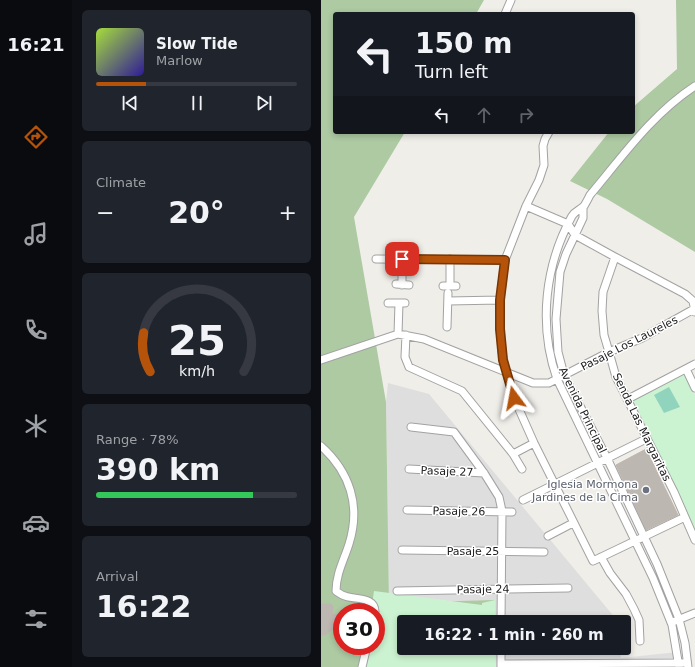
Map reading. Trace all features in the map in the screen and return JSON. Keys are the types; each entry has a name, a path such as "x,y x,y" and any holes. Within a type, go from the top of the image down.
{"street":[{"path":"506,12 511,0"},
{"path":"583,207 590,195 650,124 663,111 695,86"},
{"path":"548,134 543,146 544,165 539,180 526,206 505,260 500,300 500,329 503,360 514,398 554,485 593,561 685,517"},
{"path":"526,206 568,224 575,235 685,294 694,301 694,310"},
{"name":"Avenida Principal","path":"583,207 573,213 556,252 550,273 547,327 549,351 557,379 634,542 653,578 670,622 679,665"},
{"name":"Avenida Principal","path":"583,207 583,218 566,254 560,272 556,319 558,352 564,376 607,458 622,493 645,537 679,619 688,665"},
{"name":"Senda Las Margaritas","path":"615,257 603,292 602,311 604,334 616,377 695,540"},
{"path":"376,259 505,260"},
{"path":"402,259 402,285"},
{"path":"447,327 449,259"},
{"path":"448,301 500,300"},
{"path":"388,303 402,303 402,334 405,357 409,367 462,391 513,454 522,469"},
{"name":"Pasaje Los Laureles","path":"402,334 424,340 533,383 549,383 609,352 642,338 694,310"},
{"path":"321,360 402,334"},
{"path":"627,398 695,364"},
{"path":"686,369 695,388"},
{"path":"411,427 454,432 499,496 502,511 501,615"},
{"path":"523,500 646,439"},
{"path":"513,454 534,443"},
{"path":"321,446 339,465 351,492 353,505 353,528 336,581 337,591 346,597 359,598 373,603"},
{"name":"Pasaje 27","path":"409,469 484,473"},
{"name":"Pasaje 26","path":"407,510 512,512"},
{"path":"548,536 573,523"},
{"name":"Pasaje 25","path":"402,550 544,552"},
{"path":"601,557 634,608 639,620 640,642"},
{"name":"Pasaje 24","path":"397,591 568,588"},
{"path":"670,622 695,613"},
{"path":"362,667 365,655"},
{"path":"501,665 688,665"}],"shaded area":[{"path":"388,383 429,394 613,615 455,615 389,603 386,402"},
{"path":"678,652 678,667 493,667 494,655 621,655 621,658"}],"green space":[{"path":"321,0 484,0 477,12 333,12 333,134 404,134 354,217 386,402 389,603 495,600 494,615 397,615 397,655 437,655 493,667 321,667"},
{"path":"676,0 695,0 695,252 607,199 570,181 607,134 635,134 635,105 677,69"},
{"path":"685,372 695,395 695,532 632,399"},
{"path":"669,387 680,407 664,413 654,395"},
{"path":"374,591 482,605 482,603 495,600 495,615 397,615 397,655 495,655 496,667 363,667 365,655 385,655 385,603 372,603"}],"building":[{"name":"Iglesia Mormona Jardines de la Cima","path":"646,449 678,515 646,530 616,465"},
{"path":"321,604 331,604 333,607 333,629 325,635 321,635"}],"place":[{"name":"Iglesia Mormona Jardines de la Cima","path":"646,490"}],"route":[{"path":"402,259 505,260 500,300 500,329 503,360 514,398"}]}
